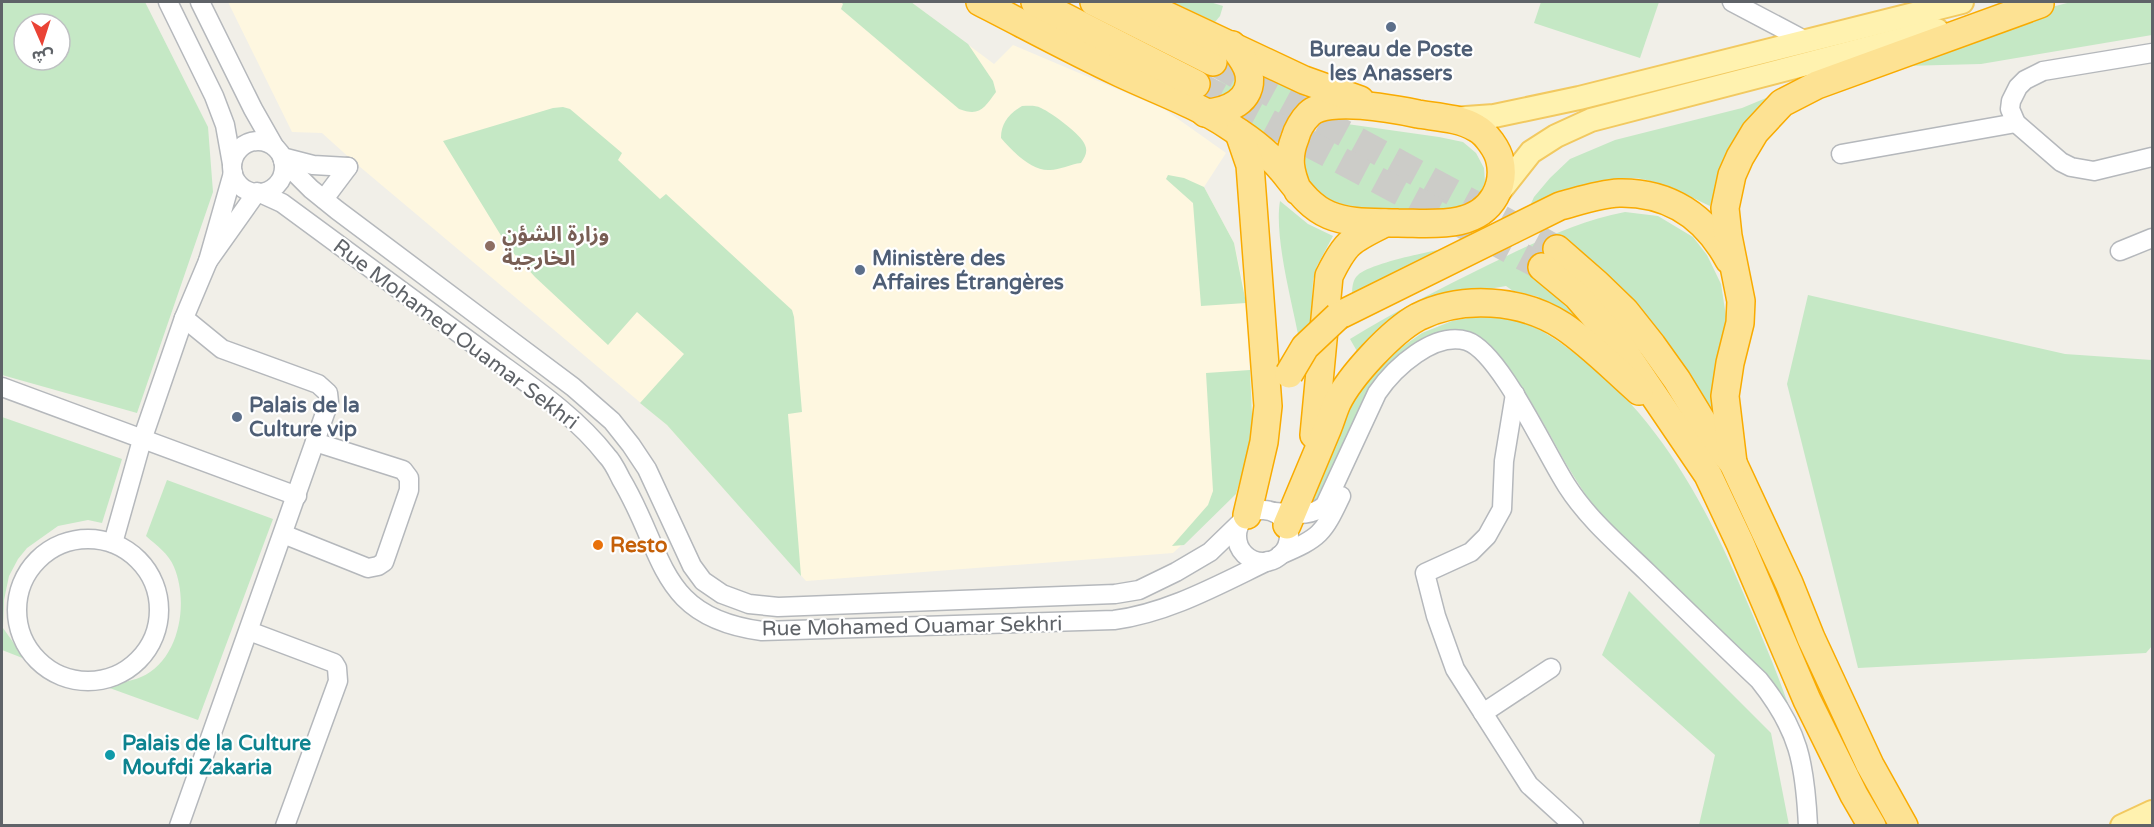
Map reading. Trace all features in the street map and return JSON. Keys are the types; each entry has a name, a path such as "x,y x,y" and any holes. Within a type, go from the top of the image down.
{"highway":[{"path":"980,2 1086,57 1206,113 1283,156 1298,191 1313,205 1329,215 1363,222 1465,221 1479,214 1491,203 1500,186 1500,158 1491,142 1477,128 1449,119 1378,106 1223,53 1094,2"},
{"path":"1035,2 1196,84"},
{"path":"1138,2 1223,53 1243,58 1250,75 1242,98 1232,108 1221,112 1206,113"},
{"path":"1733,463 1725,396 1740,323 1741,301 1725,208 1732,176 1755,132 1782,103 1816,85 2044,3"},
{"path":"1255,206 1257,191 1283,156 1310,112 1337,106 1378,106"},
{"path":"1239,133 1250,165 1255,206 1268,406 1264,442 1247,511"},
{"path":"1247,511 1280,433 1289,374 1305,347 1338,316 1560,206 1619,194 1647,195 1670,202 1698,219 1719,242 1736,274"},
{"path":"1309,469 1316,426 1329,276 1339,256 1352,240 1386,222"},
{"path":"1872,825 1854,795 1807,700 1740,543 1708,475 1619,344 1577,296 1550,258 1597,284 1625,311 1677,380 1713,439 1733,463 1760,518 1811,638 1865,754 1904,825"},
{"path":"1284,517 1309,469 1337,403 1351,379 1374,354 1418,317 1449,307 1480,302 1509,305 1534,312 1561,325 1594,349 1670,420"}],"main road":[{"path":"1449,119 1494,116 1579,98 1962,2"},
{"path":"1491,203 1532,152 1556,136 1591,120 2044,3"},
{"path":"2122,825 2152,812"}],"street":[{"path":"168,2 214,96 225,125 236,180 241,186 258,193 267,191 279,182 282,176 280,155 253,109 200,2"},
{"path":"1731,2 1806,41"},
{"path":"2152,53 2053,69 2034,75 2013,93 2010,109 2016,123 2061,162 2082,170 2094,171 2152,157"},
{"path":"1842,154 2016,123"},
{"path":"113,543 142,440 184,318 208,261 238,150 244,145 260,141 280,155 324,199 573,387 612,421 647,469 686,555 697,573 703,581 722,594 749,604 778,607 1115,594 1139,590 1210,552 1247,511 1260,510 1284,517 1314,512 1322,508 1328,502 1377,393 1385,382 1420,351 1430,345 1455,339 1467,341 1485,352 1515,394 1552,462 1584,509 1759,680 1777,703 1792,729 1801,757 1806,786 1808,825"},
{"path":"280,155 313,165 348,167 324,199"},
{"path":"208,261 258,193"},
{"name":"Rue Mohamed Ouamar Sekhri","path":"258,193 282,203 560,409 608,456 629,491 674,588 693,608 740,628 762,631 1114,620 1138,617 1162,609 1310,542 1324,530 1404,364"},
{"path":"2120,250 2152,238"},
{"path":"179,825 329,402 328,393 318,384 222,349 184,318"},
{"path":"2,387 297,496"},
{"path":"1515,394 1504,461 1502,509 1487,536 1471,552 1425,573 1436,616 1455,669 1529,785 1574,825"},
{"path":"283,534 368,568 378,567 384,562 409,490 408,478 403,470 315,442"},
{"path":"1247,511 1237,529 1239,546 1251,559 1259,562 1274,558 1288,541 1284,517"},
{"path":"90,538 113,543 133,555 149,573 158,595 159,618 152,640 138,660 129,667 119,673 96,680 73,679 51,670 33,655 21,635 16,612 19,590 29,568 46,552 67,542 90,538"},
{"path":"249,631 334,663 337,668 338,681 285,825"},
{"path":"1483,713 1551,668"}],"shaded area":[{"name":"Ministère des Affaires Étrangères","path":"228,2 911,2 994,64 1013,45 1164,109 1226,153 1204,187 1234,243 1246,296 1253,436 1236,494 1173,553 806,581 667,425 322,133 292,132"}],"green space":[{"path":"2,2 145,2 208,127 213,192 137,413 2,375"},
{"path":"841,2 911,2 968,44 993,81 996,92 981,110 972,112 959,109 841,9 843,4"},
{"path":"1173,2 1210,2 1223,6 1215,22"},
{"path":"1541,2 1659,2 1640,58 1534,23"},
{"path":"2071,2 2152,2 2152,35 1981,64 1904,66 1883,50"},
{"path":"1231,58 1236,63 1237,95 1209,104"},
{"path":"1254,67 1306,91 1283,113 1267,141 1231,115"},
{"path":"1783,91 1724,165 1710,206 1661,184 1632,178 1592,186 1527,212 1534,197 1570,159 1615,140 1742,108"},
{"path":"1022,106 1041,108 1073,130 1085,145 1085,157 1081,163 1048,170 1035,167 1022,159 1001,138 1004,123 1013,112"},
{"path":"563,107 570,109 622,153 618,160 660,199 666,194 792,310 802,412 788,414 801,576 667,425 640,403 684,354 637,312 608,345 535,277 508,247 443,141"},
{"path":"1347,124 1463,142 1476,153 1484,168 1485,182 1479,196 1464,210 1342,211 1313,192 1306,174 1305,158 1316,134 1330,126"},
{"path":"1168,175 1184,178 1204,187 1234,243 1246,303 1201,306 1193,203 1166,179"},
{"path":"1280,201 1308,224 1333,236 1317,266 1313,280 1311,324 1299,339 1279,233"},
{"path":"1625,212 1658,216 1693,237 1707,255 1721,284 1726,316 1714,411 1639,310 1539,280 1595,335 1539,303 1539,297 1513,291 1506,286 1455,295 1358,353 1350,339 1435,291 1538,241 1589,221"},
{"path":"1455,247 1352,297 1355,280 1365,270 1404,258"},
{"path":"1808,295 2065,354 2152,360 2152,646 2146,653 1858,668 1787,384"},
{"path":"1473,317 1510,318 1536,328 1573,352 1604,377 1632,405 1680,468 1700,503 1735,574 1788,704 1609,528 1568,467 1514,375 1501,357 1477,336 1453,332 1441,333 1419,342 1400,356 1392,365 1320,506 1308,503 1345,406 1389,356 1422,333 1452,321"},
{"path":"1250,370 1253,436 1236,494 1184,545 1172,546 1208,505 1213,491 1206,373"},
{"path":"2,417 122,459 102,523 88,520 58,526 27,548 9,576 4,600 3,628 25,659 2,650"},
{"path":"167,480 273,519 198,720 104,686 137,679 154,669 165,658 178,629 181,597 174,567 166,554 146,536"},
{"path":"1629,591 1771,733 1789,825 1699,825 1715,755 1602,655"}],"tunnel":[{"path":"1213,62 1557,249"},
{"path":"1196,84 1542,267"}],"place":[{"name":"Bureau de Poste les Anassers","path":"1391,27"},
{"name":"وزارة الشؤن الخارجية","path":"490,246"},
{"name":"Ministère des Affaires Étrangères","path":"860,270"},
{"name":"Palais de la Culture vip","path":"237,417"},
{"name":"Resto","path":"598,545"},
{"name":"Palais de la Culture Moufdi Zakaria","path":"110,755"}]}
